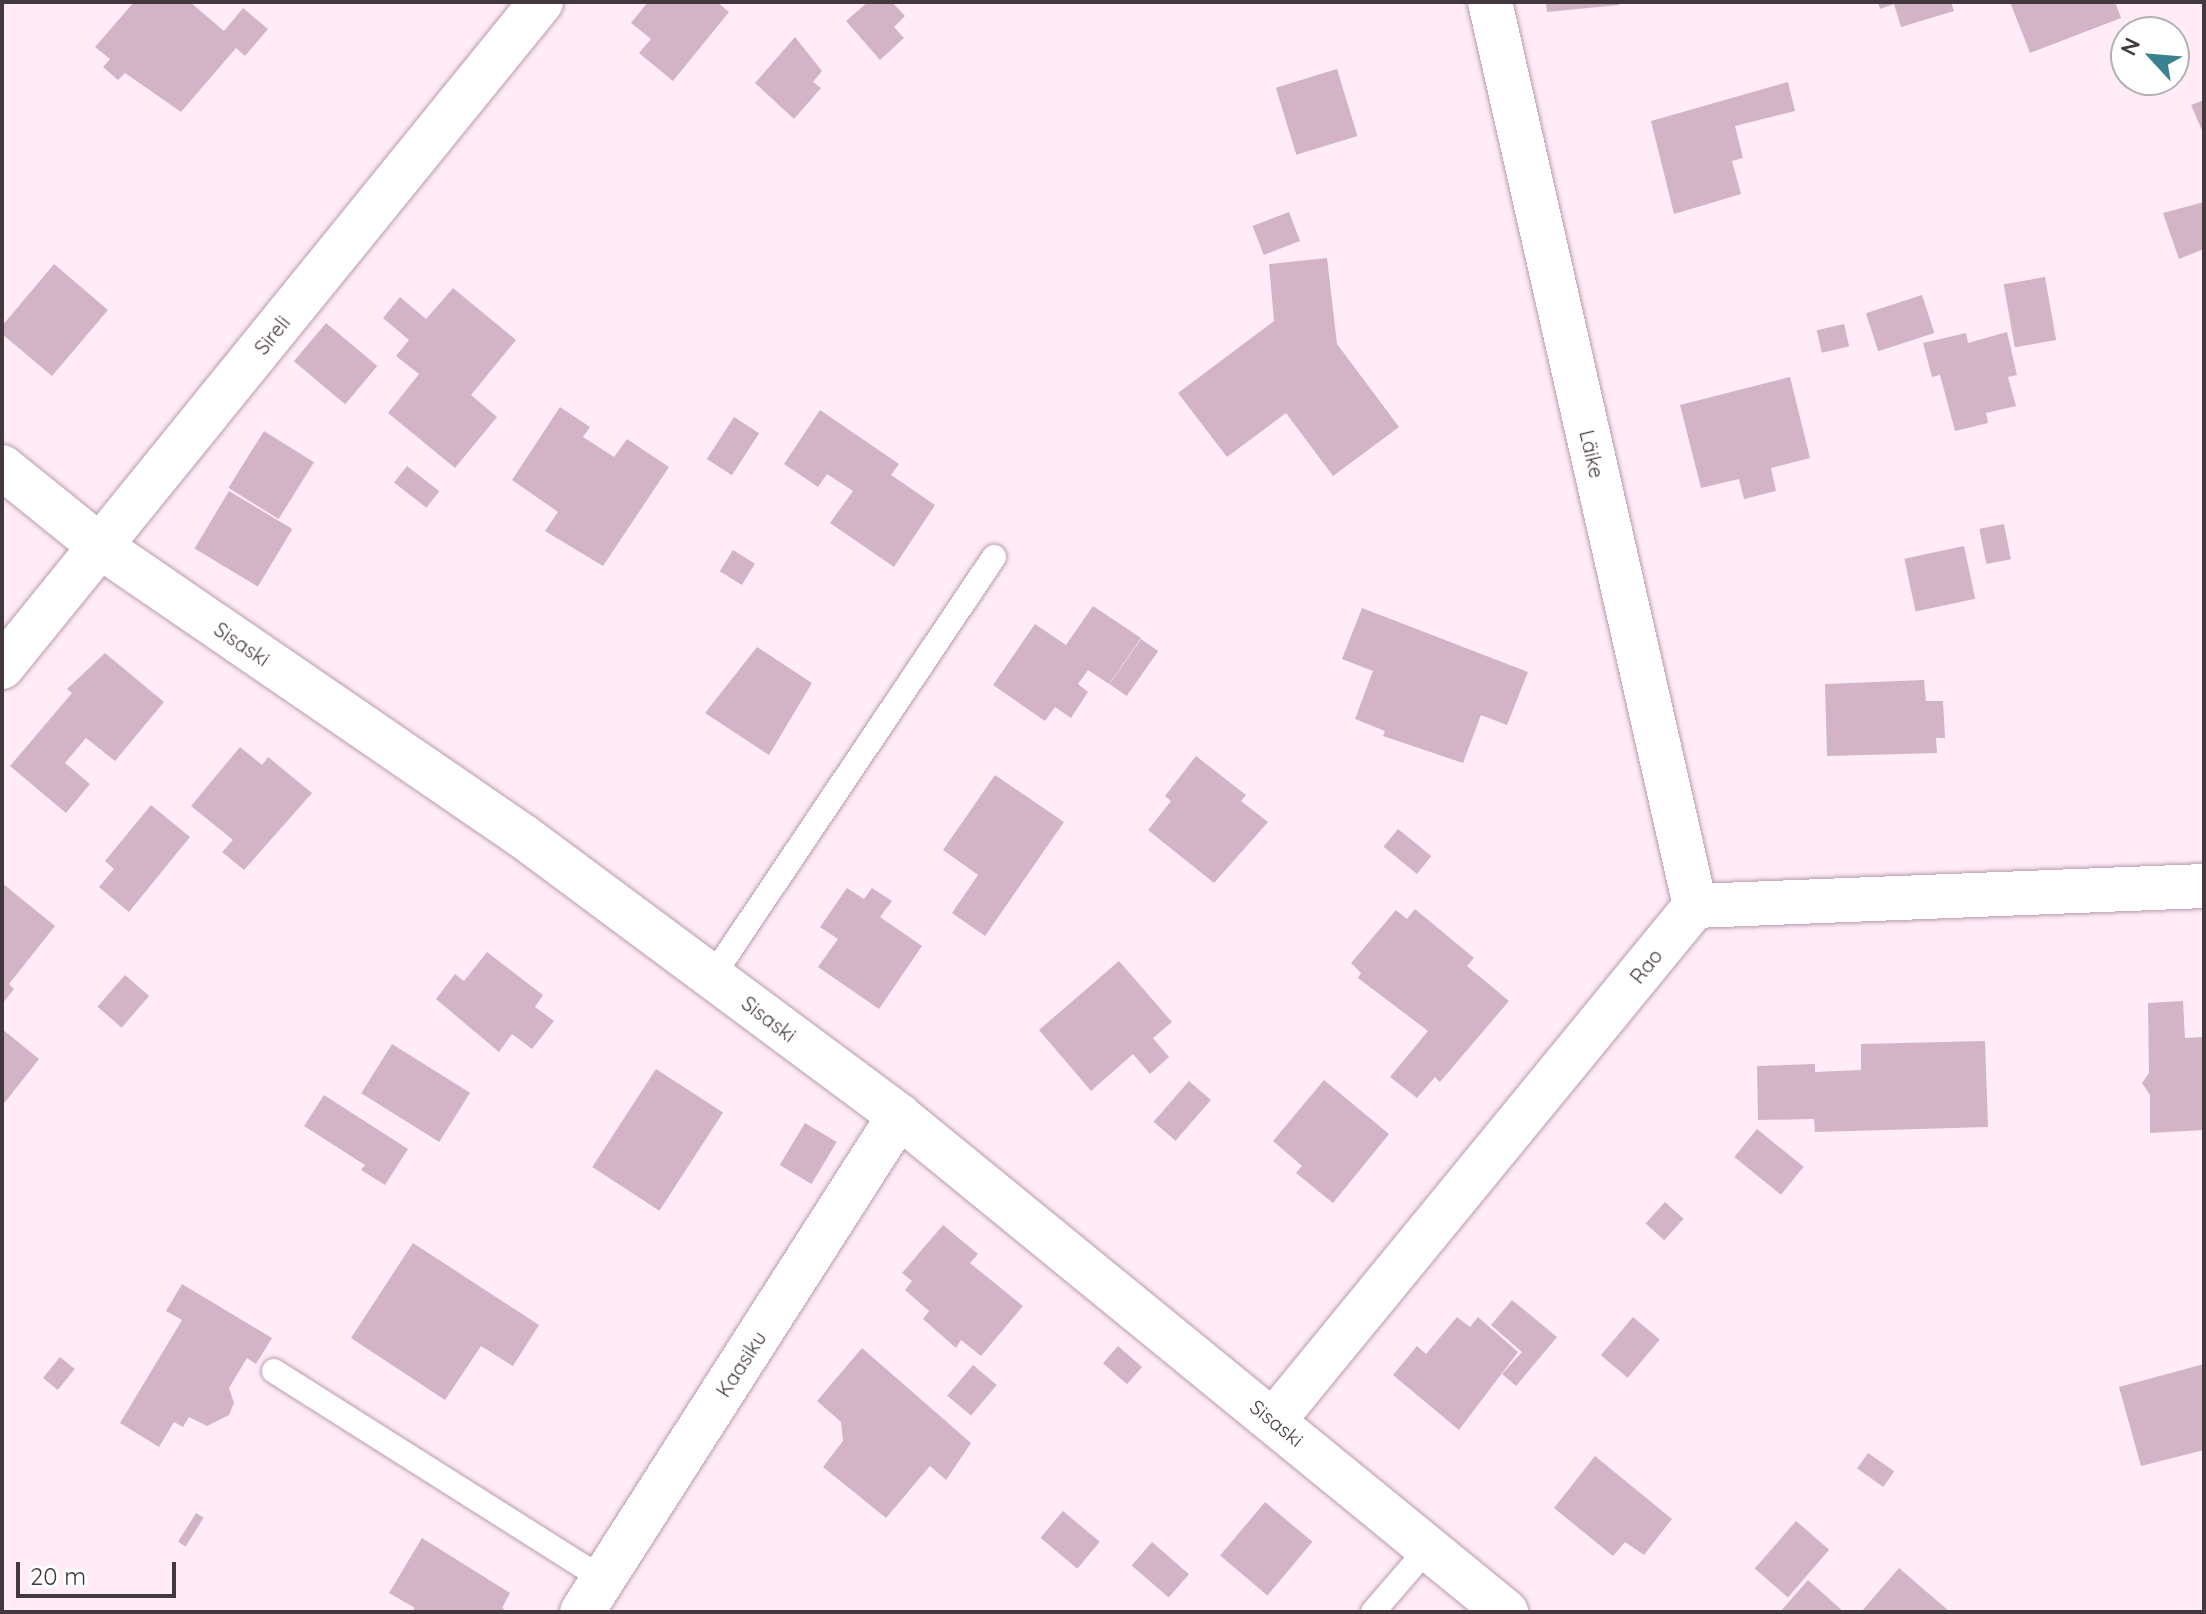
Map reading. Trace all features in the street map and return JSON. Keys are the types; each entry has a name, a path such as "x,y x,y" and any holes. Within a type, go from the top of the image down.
{"street":[{"name":"Sireli","path":"2,667 541,2"},
{"name":"Läike","path":"1490,2 1695,906"},
{"name":"Sisaski","path":"2,467 101,547 524,837 899,1116 1506,1612"},
{"path":"1695,906 2204,886"},
{"name":"Rao","path":"1274,1420 1695,906"},
{"name":"Kaasiku","path":"592,1596 899,1116"}],"lane":[{"path":"712,977 994,557"},
{"path":"274,1371 592,1596"},
{"path":"1373,1612 1428,1548"}],"building":[{"path":"134,2 190,2 224,31 243,8 268,29 245,56 236,48 181,112 125,73 118,80 103,67 110,59 95,47"},
{"path":"648,2 717,2 729,12 673,81 639,53 651,39 631,23"},
{"path":"868,2 892,2 905,16 894,27 904,38 880,60 846,21"},
{"path":"1546,2 1619,2 1619,5 1547,12"},
{"path":"1878,2 1951,2 1954,11 1901,27 1894,4 1880,9"},
{"path":"2010,2 2115,2 2120,16 2110,16 2110,22 2030,53"},
{"path":"795,37 822,71 813,82 821,88 794,119 755,83"},
{"path":"1337,69 1357,136 1296,155 1276,88"},
{"path":"1788,82 1795,111 1735,126 1743,158 1732,161 1741,194 1674,214 1651,121"},
{"path":"2204,100 2204,135 2191,105"},
{"path":"2204,202 2204,249 2179,259 2163,213"},
{"path":"1289,212 1300,241 1264,255 1253,226"},
{"path":"1327,258 1337,344 1399,427 1333,476 1286,413 1227,457 1178,393 1274,321 1269,264"},
{"path":"54,264 108,310 52,376 2,334 2,326"},
{"path":"2045,277 2056,340 2015,347 2004,284"},
{"path":"453,288 516,340 471,395 497,417 455,468 388,413 419,374 396,356 409,340 383,318 400,297 426,319"},
{"path":"1922,295 1934,333 1878,351 1866,313"},
{"path":"326,323 377,366 345,404 294,361"},
{"path":"1844,324 1849,346 1822,353 1817,330"},
{"path":"2007,332 2017,375 2008,377 2016,406 1986,413 1988,423 1955,431 1940,375 1932,377 1923,343 1966,333 1968,343"},
{"path":"1790,377 1810,458 1771,468 1776,491 1744,499 1739,479 1701,488 1680,405"},
{"path":"560,407 590,427 583,437 614,457 627,439 669,467 603,566 545,531 558,512 512,480"},
{"path":"820,410 899,464 891,475 935,505 894,567 830,523 853,491 827,474 818,487 784,464"},
{"path":"734,417 759,433 732,475 707,459"},
{"path":"264,431 314,462 279,519 228,488"},
{"path":"407,466 439,491 426,508 394,483"},
{"path":"229,491 292,529 258,587 194,548"},
{"path":"2004,524 2011,559 1986,564 1979,529"},
{"path":"1964,546 1975,599 1916,612 1904,559"},
{"path":"733,550 755,564 742,585 720,571"},
{"path":"1093,606 1141,638 1109,684 1088,670 1078,684 1088,692 1071,718 1055,707 1045,721 993,685 1035,624 1066,645"},
{"path":"1362,608 1528,672 1507,725 1481,715 1463,763 1383,736 1385,731 1355,719 1373,671 1342,659"},
{"path":"1141,639 1158,651 1127,696 1109,684"},
{"path":"757,647 812,683 769,755 705,713"},
{"path":"105,653 164,702 115,761 86,738 65,763 90,784 66,813 10,766 72,693 67,689"},
{"path":"1924,680 1926,701 1943,701 1945,738 1936,738 1937,753 1827,756 1825,684"},
{"path":"240,747 262,765 268,757 312,793 244,870 222,852 233,840 191,806"},
{"path":"1196,756 1246,795 1241,801 1268,822 1214,883 1148,830 1171,801 1165,796"},
{"path":"995,775 1064,822 985,936 952,913 978,875 943,850"},
{"path":"151,805 190,837 129,912 99,887 114,869 105,861"},
{"path":"1398,829 1431,856 1417,874 1384,847"},
{"path":"2,883 55,926 9,984 14,989 2,1004"},
{"path":"847,888 864,899 872,888 892,901 880,917 922,946 879,1009 818,967 838,939 820,927"},
{"path":"1415,909 1474,958 1467,966 1509,1001 1440,1082 1435,1077 1417,1098 1390,1077 1428,1031 1358,978 1361,973 1351,963 1396,910 1407,919"},
{"path":"487,952 543,995 535,1007 554,1021 532,1049 512,1034 499,1052 436,999 455,974 464,981"},
{"path":"1119,961 1172,1022 1153,1038 1169,1057 1150,1074 1133,1054 1091,1091 1039,1030"},
{"path":"125,975 149,996 122,1028 97,1007"},
{"path":"2183,1001 2185,1038 2204,1037 2204,1130 2150,1133 2150,1095 2142,1083 2149,1073 2148,1003"},
{"path":"2,1029 39,1059 2,1106"},
{"path":"1985,1041 1988,1127 1815,1132 1814,1119 1758,1120 1757,1066 1815,1064 1815,1072 1861,1070 1861,1044"},
{"path":"392,1044 470,1093 439,1142 361,1093"},
{"path":"656,1069 723,1113 659,1211 592,1167"},
{"path":"1324,1080 1389,1134 1333,1203 1296,1173 1302,1166 1273,1141"},
{"path":"1189,1081 1211,1100 1175,1141 1154,1122"},
{"path":"324,1095 408,1149 385,1185 361,1170 365,1165 304,1126"},
{"path":"805,1123 837,1142 811,1184 780,1165"},
{"path":"1757,1129 1804,1167 1781,1195 1734,1157"},
{"path":"1665,1202 1684,1219 1664,1240 1646,1224"},
{"path":"943,1225 978,1254 970,1263 1023,1306 981,1356 961,1340 956,1348 923,1319 929,1311 905,1290 912,1281 902,1273"},
{"path":"413,1243 539,1325 513,1366 481,1346 445,1400 351,1338"},
{"path":"182,1284 272,1338 256,1364 247,1358 229,1388 234,1403 229,1415 207,1426 189,1417 183,1427 174,1422 159,1447 120,1423 182,1320 166,1311"},
{"path":"1512,1300 1557,1337 1516,1386 1502,1374 1522,1352 1491,1325"},
{"path":"1457,1317 1470,1327 1478,1317 1518,1352 1459,1430 1393,1375 1417,1346 1426,1354"},
{"path":"1633,1317 1660,1339 1628,1378 1601,1355"},
{"path":"1118,1346 1142,1367 1127,1384 1103,1363"},
{"path":"862,1348 971,1443 946,1480 930,1466 886,1518 823,1467 843,1441 841,1422 817,1401"},
{"path":"60,1357 75,1369 58,1390 43,1378"},
{"path":"2204,1364 2204,1450 2141,1466 2119,1387"},
{"path":"973,1365 997,1385 971,1416 947,1396"},
{"path":"1868,1453 1894,1471 1883,1487 1857,1469"},
{"path":"1595,1456 1672,1519 1644,1555 1625,1542 1613,1556 1554,1508"},
{"path":"1265,1502 1312,1542 1267,1595 1220,1556"},
{"path":"1063,1511 1100,1542 1077,1569 1041,1538"},
{"path":"196,1513 204,1518 186,1547 178,1542"},
{"path":"1796,1521 1829,1550 1788,1597 1755,1569"},
{"path":"422,1538 510,1593 502,1608 508,1612 411,1612 415,1608 389,1593"},
{"path":"1152,1542 1189,1574 1169,1598 1132,1565"},
{"path":"1899,1568 1950,1612 1861,1612"},
{"path":"1808,1580 1844,1612 1780,1612"}]}
